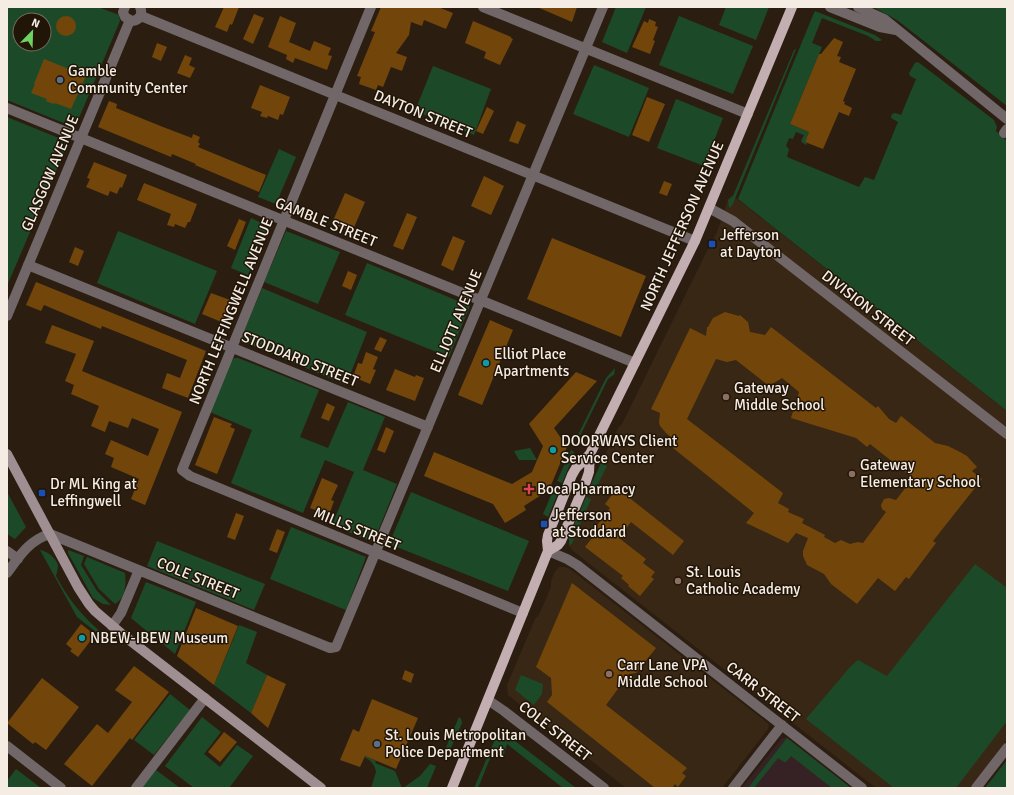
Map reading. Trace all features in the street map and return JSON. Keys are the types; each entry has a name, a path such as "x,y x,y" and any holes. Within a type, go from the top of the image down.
{"main road":[{"name":"NORTH JEFFERSON AVENUE","path":"452,788 548,551 548,535 572,475 576,468 590,454 695,240 792,7"},
{"path":"7,454 88,604 112,626 321,788"},
{"name":"NORTH JEFFERSON AVENUE","path":"548,551 558,545 561,541 589,472 590,454"}],"street":[{"name":"NORTH LEFFINGWELL AVENUE","path":"182,470 371,7"},
{"path":"483,7 748,114"},
{"name":"ELLIOTT AVENUE","path":"336,647 603,7"},
{"path":"830,7 880,27 896,30"},
{"path":"858,7 884,19 1007,119"},
{"path":"123,8 125,17 135,21 140,11"},
{"name":"DAYTON STREET","path":"140,11 336,95 695,240"},
{"name":"GLASGOW AVENUE","path":"7,316 130,20"},
{"name":"GAMBLE STREET","path":"7,108 635,363"},
{"name":"DIVISION STREET","path":"709,208 733,220 1007,434"},
{"name":"STODDARD STREET","path":"28,265 428,427"},
{"name":"MILLS STREET","path":"182,470 190,476 523,613"},
{"path":"7,573 34,541 50,534"},
{"name":"COLE STREET","path":"50,534 330,648 336,647"},
{"path":"7,551 18,560"},
{"name":"CARR STREET","path":"548,551 577,565 862,788"},
{"path":"112,626 121,613 139,570"},
{"path":"136,788 205,698"},
{"name":"COLE STREET","path":"488,700 604,788"},
{"path":"733,788 782,725"},
{"path":"7,746 61,788"},
{"path":"976,788 1007,748"}],"shaded area":[{"path":"732,195 1007,411 1007,740 970,788 876,788 573,551 569,546 569,537 593,480 717,232 728,200"},
{"name":"Carr Lane VPA Middle School","path":"559,567 570,569 769,724 768,729 722,788 626,788 508,695 507,685 535,619 539,615 551,587 551,581 554,573"},
{"path":"782,738 787,738 851,788 742,788"}],"green space":[{"path":"7,7 98,7 119,15 120,21 76,125 71,126 7,100"},
{"path":"616,7 646,7 627,53 602,42"},
{"path":"726,7 769,7 756,40 719,25"},
{"path":"873,7 1007,7 1007,106 897,20"},
{"path":"815,11 875,35 882,40 876,41 868,36 822,18 812,43 822,47 790,124 809,132 805,142 807,143 806,145 801,141 804,135 796,132 793,139 789,138 786,146 789,149 787,157 859,187 865,177 874,180 898,122 891,118 892,114 895,113 901,115 916,79 910,76 909,73 915,63 918,62 994,120 997,127 996,131 1007,141 1007,411 738,199"},
{"path":"679,16 753,46 733,94 659,65"},
{"path":"796,49 732,206 729,208 728,200 733,196 794,50"},
{"path":"594,65 649,88 629,137 573,114"},
{"path":"433,66 491,89 474,135 415,111"},
{"path":"676,99 723,118 704,166 657,148"},
{"path":"7,117 68,143 7,286"},
{"path":"279,149 296,157 276,204 258,197"},
{"path":"251,218 268,226 248,275 231,268"},
{"path":"118,231 217,271 195,324 97,283"},
{"path":"286,231 340,252 318,304 264,282"},
{"path":"367,263 470,306 449,357 345,315"},
{"path":"262,288 367,332 346,385 242,341 241,338"},
{"path":"234,358 238,358 319,390 300,437 328,448 348,402 385,417 363,470 397,484 374,541 370,541 332,525 354,472 325,460 303,513 231,483 252,430 210,412 231,361"},
{"path":"615,368 614,375 608,379 579,438 576,439 606,378"},
{"path":"530,448 537,460 519,460 514,451"},
{"path":"571,450 574,452 573,457 562,483 557,481"},
{"path":"601,463 607,466 592,496 587,494"},
{"path":"556,484 561,486 548,517 543,514"},
{"path":"7,492 26,527 15,539 7,534"},
{"path":"411,492 529,541 508,591 389,544"},
{"path":"586,497 591,499 572,544 569,545 569,537"},
{"path":"291,527 366,557 346,610 270,579"},
{"path":"157,541 265,584 254,610 147,566"},
{"path":"40,550 53,557 58,565 56,576 67,595 86,618 110,640 110,643 77,617"},
{"path":"68,550 84,556 81,565 97,591 111,605 103,604 93,598 68,553"},
{"path":"87,557 125,573 125,586 123,594 119,601 115,604 99,589 84,564"},
{"path":"975,564 1007,588 1007,721 956,788 894,788 806,719 850,667 858,660 887,676"},
{"path":"146,582 196,602 175,654 131,618"},
{"path":"239,625 257,632 246,663 267,675 251,713 214,685"},
{"path":"521,675 543,684 542,694 534,705 515,690"},
{"path":"170,694 190,710 154,755 134,740"},
{"path":"202,717 221,732 204,754 220,767 237,745 253,756 229,788 194,788 165,766"},
{"path":"459,717 462,723 450,750 444,752"},
{"path":"499,730 501,730 576,788 563,788 507,744 503,758 493,751 478,788 474,788"},
{"path":"787,738 851,788 832,788 791,756 786,762 778,758 754,788 748,788"},
{"path":"365,756 376,761 375,763 395,771 402,788 371,788 376,772 374,765 371,761 364,757"},
{"path":"1007,760 1007,788 985,788"},
{"path":"430,764 436,766 427,788 403,788 420,776"},
{"path":"16,769 41,788 7,788 7,781"},
{"path":"156,770 180,788 142,788"}],"building":[{"path":"224,7 239,7 232,25 230,24 227,32 215,27"},
{"path":"381,7 438,7 453,13 446,29 424,20 422,26 411,22 409,35 396,53 407,57 402,71 391,67 383,87 378,85 376,90 359,84 361,77 357,76 375,32 371,31"},
{"path":"537,7 577,7 572,22"},
{"path":"254,14 264,18 253,44 243,39"},
{"path":"66,16 73,19 76,26 73,33 66,36 59,33 56,26 59,19"},
{"path":"280,16 296,23 289,42 310,51 314,41 331,48 328,55 332,56 327,70 295,58 293,63 286,59 287,55 268,47"},
{"path":"649,19 656,22 655,26 658,27 650,54 632,47 644,21 648,23"},
{"path":"473,21 513,39 500,65 484,58 486,52 465,43"},
{"path":"834,38 843,42 837,56 841,57 839,62 856,69 843,101 845,102 844,104 852,108 849,116 839,112 823,149 805,142 809,132 790,124 819,54 821,54"},
{"path":"157,43 167,47 161,61 152,57"},
{"path":"185,55 192,58 189,65 195,68 190,78 177,73"},
{"name":"Gamble Community Center","path":"44,59 86,76 71,109 46,101 47,99 31,93"},
{"path":"260,85 290,97 283,115 280,114 278,120 268,116 267,118 260,116 262,112 251,108"},
{"path":"647,97 665,104 649,142 632,135"},
{"path":"109,101 117,104 116,108 163,127 192,138 193,134 200,137 198,142 200,144 198,147 266,175 259,192 172,154 171,157 98,127"},
{"path":"487,107 494,111 483,134 476,131"},
{"path":"517,121 526,125 518,144 509,141"},
{"path":"94,162 127,175 122,188 120,187 117,194 110,191 108,196 86,187 90,179 87,178"},
{"path":"484,176 504,186 491,215 471,206"},
{"path":"664,181 672,184 667,196 659,193"},
{"path":"144,183 197,204 190,222 188,222 185,228 175,224 174,227 167,225 171,214 137,200"},
{"path":"345,193 365,202 352,232 332,223"},
{"path":"407,213 417,217 403,250 393,246"},
{"path":"239,219 246,222 235,250 227,246"},
{"path":"453,236 465,241 453,271 441,265"},
{"path":"552,238 646,276 621,337 527,299"},
{"path":"75,247 84,251 78,266 69,262"},
{"path":"348,271 357,275 351,290 342,286"},
{"path":"36,282 206,351 188,398 162,388 167,373 180,378 187,360 102,326 101,329 44,305 41,311 26,305"},
{"path":"211,293 230,300 228,306 231,307 224,323 202,314"},
{"path":"725,312 740,315 748,322 750,332 765,335 771,327 876,408 878,406 889,419 896,423 901,416 935,443 948,446 967,456 977,467 972,471 982,479 933,541 936,543 909,579 906,577 895,591 878,578 857,604 831,584 824,574 807,565 803,556 803,551 808,538 796,533 788,543 746,523 754,513 673,448 678,443 660,426 660,413 651,409 690,328 706,336 707,327 713,318","holes":["716,359 727,362 736,360 769,386 782,378 799,392 791,418 856,438 867,447 870,444 913,478 896,500 889,498 884,499 881,505 882,509 886,512 863,543 858,542 850,544 841,540 835,543 824,537 825,535 802,523 804,519 788,512 789,509 778,503 783,493 687,419"]},
{"name":"Elliot Place Apartments","path":"490,320 513,330 482,405 458,395"},
{"path":"52,325 94,341 82,371 182,412 145,505 131,499 139,479 111,467 114,458 105,454 111,440 148,456 159,429 132,418 128,428 109,421 105,432 91,426 99,406 71,394 74,385 65,381 76,354 45,343"},
{"path":"380,337 387,340 381,352 374,349"},
{"path":"366,352 378,357 373,369 376,370 370,384 353,377 358,363 362,364"},
{"path":"395,369 415,377 416,375 424,378 415,401 386,390"},
{"name":"DOORWAYS Client Service Center","path":"576,372 597,381 554,428 567,447 549,490 524,506 526,510 505,523 493,504 424,476 434,452 512,484 532,472 543,446 529,424"},
{"path":"327,403 335,407 329,421 321,418"},
{"path":"214,417 232,424 230,427 235,429 217,474 195,465"},
{"path":"386,427 394,431 385,453 377,450"},
{"path":"322,478 338,485 331,500 334,501 329,515 310,508"},
{"name":"St. Louis Catholic Academy","path":"617,488 684,541 673,555 631,522 619,538 646,559 643,563 655,572 651,577 654,579 640,596 621,578 623,576 585,547 592,538 589,536 610,508 605,504"},
{"path":"236,513 244,516 235,540 227,537"},
{"path":"277,529 285,532 277,553 269,550"},
{"name":"Carr Lane VPA Middle School","path":"572,583 656,648 636,673 629,674 606,705 687,768 682,773 686,776 678,787 675,784 672,788 655,788 547,702 552,695 551,678 536,667"},
{"path":"196,608 238,626 214,685 177,656"},
{"name":"NBEW-IBEW Museum","path":"81,624 95,635 78,657 70,651 72,649 66,644"},
{"path":"134,666 169,692 132,740 130,738 92,786 64,764 97,724 108,733 132,702 115,690"},
{"path":"405,670 414,674 411,683 402,679"},
{"path":"267,675 286,684 268,728 251,713"},
{"path":"42,678 79,707 46,750 35,742 33,744 7,723"},
{"name":"St. Louis Metropolitan Police Department","path":"372,699 418,718 396,769 365,756 360,767 340,760 353,729 359,732"},
{"path":"224,732 237,742 220,762 208,752"}],"place":[{"name":"Gamble Community Center","path":"60,80"},
{"name":"Jefferson at Dayton","path":"712,244"},
{"name":"Elliot Place Apartments","path":"486,363"},
{"name":"Gateway Middle School","path":"726,397"},
{"name":"DOORWAYS Client Service Center","path":"553,450"},
{"name":"Gateway Elementary School","path":"852,474"},
{"name":"Boca Pharmacy","path":"529,489"},
{"name":"Dr ML King at Leffingwell","path":"42,493"},
{"name":"Jefferson at Stoddard","path":"544,524"},
{"name":"St. Louis Catholic Academy","path":"678,581"},
{"name":"NBEW-IBEW Museum","path":"82,638"},
{"name":"Carr Lane VPA Middle School","path":"609,674"},
{"name":"St. Louis Metropolitan Police Department","path":"377,744"}]}
